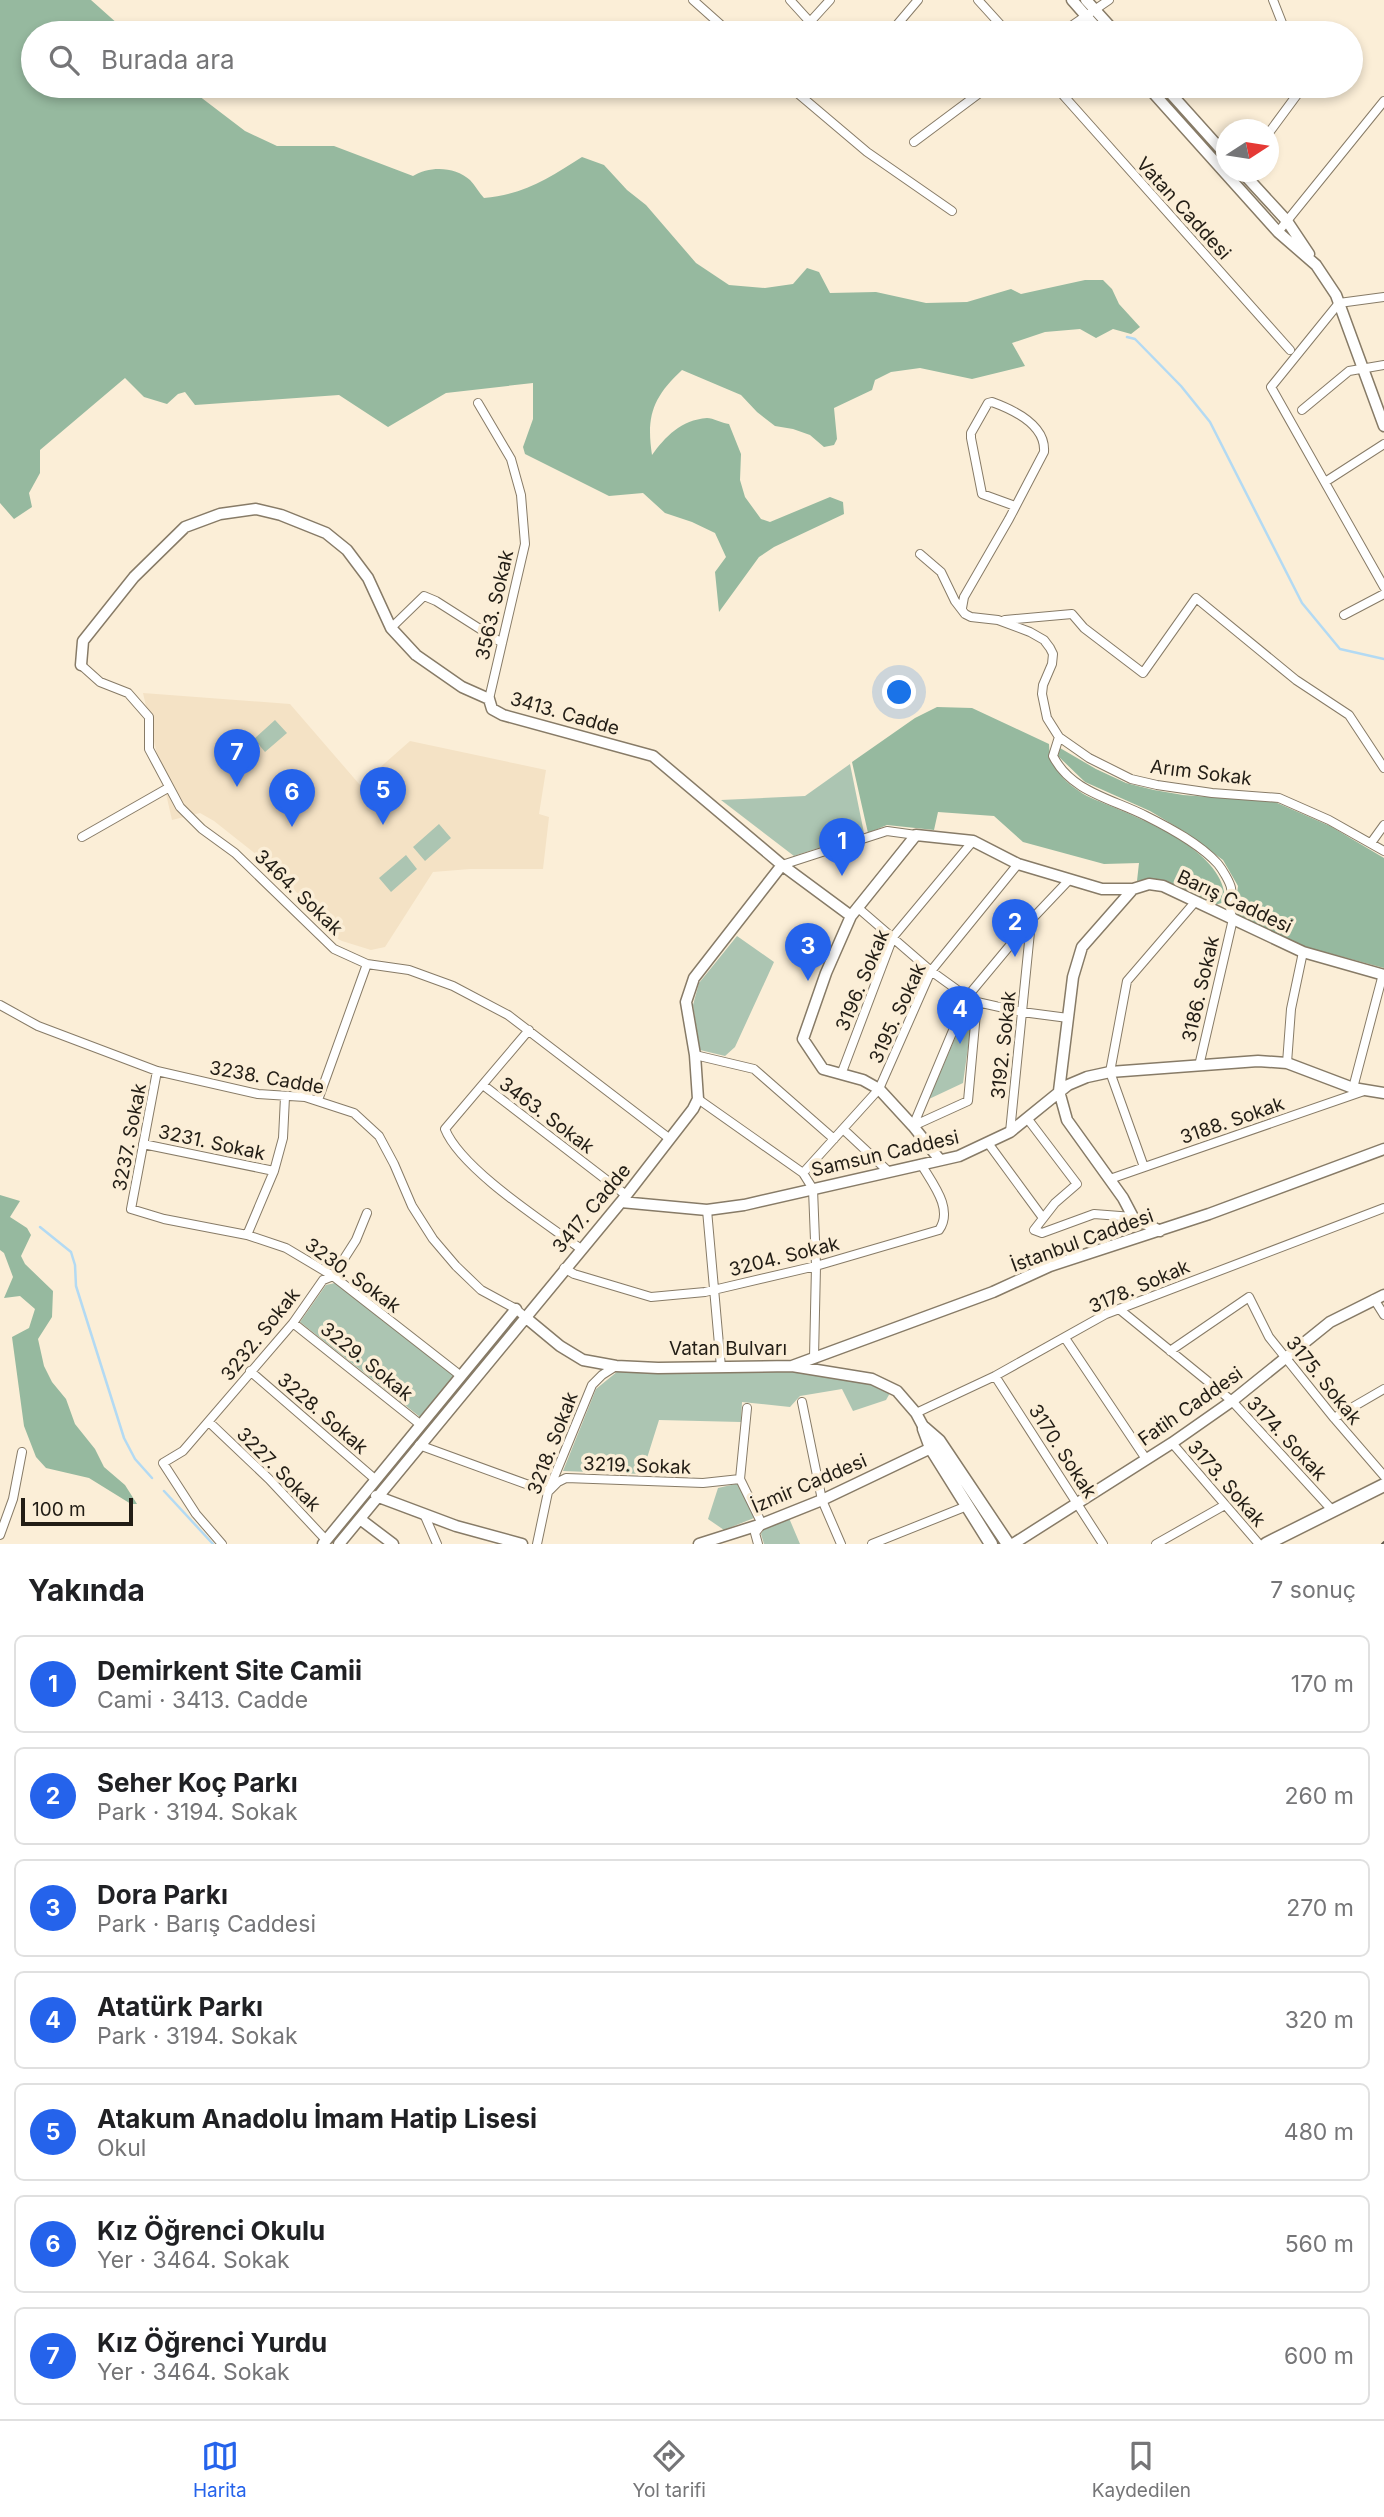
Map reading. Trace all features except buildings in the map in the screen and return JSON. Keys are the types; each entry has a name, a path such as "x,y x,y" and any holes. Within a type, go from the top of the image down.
{"main road":[{"name":"Vatan Bulvarı","path":"924,1428 931,1448 991,1544"},
{"name":"Vatan Bulvarı","path":"924,1428 939,1441 1011,1544"},
{"path":"1266,1544 1384,1485"}],"street":[{"path":"693,0 717,21"},
{"path":"790,0 809,21"},
{"path":"811,21 830,0"},
{"path":"900,21 918,0"},
{"path":"978,0 997,21"},
{"path":"1072,0 1100,21"},
{"path":"1086,0 1094,21"},
{"path":"1078,21 1109,0"},
{"path":"1273,0 1281,21"},
{"path":"803,98 867,152 952,211"},
{"path":"914,142 973,98"},
{"name":"Vatan Caddesi","path":"1066,98 1290,350"},
{"path":"1158,98 1278,232 1316,265"},
{"path":"1175,98 1216,143"},
{"path":"1279,120 1295,98"},
{"path":"1278,232 1384,101"},
{"path":"1250,182 1287,221 1339,303 1384,426"},
{"path":"1384,297 1339,303 1272,387 1384,587"},
{"path":"1302,410 1349,371 1384,365"},
{"path":"962,608 964,597 1015,506 1040,461 1045,443 1042,434 1034,425 992,402 988,403 971,433 982,494 1015,506"},
{"name":"3563. Sokak","path":"478,403 511,459 521,495 525,544 489,699"},
{"path":"1325,482 1384,444"},
{"name":"3413. Cadde","path":"81,665 83,641 134,577 185,527 220,514 256,509 281,515 326,533 347,550 368,578 391,628 429,665 472,693 489,699 492,709 503,715 653,756 782,865 854,912"},
{"path":"920,554 941,572 955,601 965,614 998,620 1072,614 1084,628 1143,673 1196,598 1296,680 1349,715 1384,768"},
{"path":"1344,615 1384,594"},
{"path":"391,628 424,596 436,600 502,643"},
{"path":"998,620 1044,640 1053,654 1042,694 1047,718 1059,737 1054,756 1059,767 1083,788 1145,815 1186,839 1218,865 1231,887 1229,913 1233,919"},
{"name":"3464. Sokak","path":"81,665 100,682 128,693 149,717 149,749 180,807 202,829 235,853 334,949 367,964 409,970 453,986 508,1015 670,1139"},
{"name":"Arım Sokak","path":"1059,737 1089,758 1131,779 1212,793 1279,798 1329,820 1384,851"},
{"path":"82,837 168,788"},
{"path":"1371,843 1384,825"},
{"path":"814,1358 816,1266 813,1189 803,1173 698,1099 695,1055 686,1002 694,978 782,865 887,831 916,835"},
{"path":"916,835 854,912 826,973 803,1039 823,1069 842,1072 879,1090 940,1160"},
{"name":"Barış Caddesi","path":"916,835 973,841 1018,864 1102,889 1133,889 1149,884 1163,886 1303,952 1384,975"},
{"name":"3196. Sokak","path":"842,1072 893,937 973,841"},
{"name":"3195. Sokak","path":"803,1173 879,1090 931,971 1018,864"},
{"path":"913,1126 967,997 1031,920 1069,880"},
{"path":"1133,889 1082,947 1073,977 1059,1091 1067,1120 1110,1179 1133,1217"},
{"path":"1144,1167 1110,1072 1127,981 1195,902"},
{"path":"1214,911 1229,905"},
{"path":"854,912 893,937 931,971 977,1002 1068,1018"},
{"name":"3186. Sokak","path":"1199,1066 1233,919"},
{"name":"3192. Sokak","path":"1010,1132 1031,920"},
{"path":"1287,1063 1291,1009 1303,952"},
{"path":"318,1100 367,964"},
{"path":"1359,1089 1384,975"},
{"path":"913,1126 968,1101 977,1002"},
{"name":"3238. Cadde","path":"0,1005 38,1026 157,1071 258,1094 305,1097 354,1113 379,1136 412,1206 433,1239 481,1290 516,1309 525,1317"},
{"path":"529,1030 445,1129 449,1138 484,1176 581,1249"},
{"path":"695,1055 754,1069 834,1139"},
{"name":"Samsun Caddesi","path":"623,1198 707,1210 744,1205 959,1156 1010,1132 1059,1091 1087,1077 1110,1072 1258,1061 1287,1063 1359,1089 1384,1093"},
{"name":"3237. Sokak","path":"131,1209 157,1071"},
{"name":"3463. Sokak","path":"483,1085 623,1198"},
{"name":"3188. Sokak","path":"1110,1179 1359,1089"},
{"path":"247,1235 274,1171 284,1138 285,1097"},
{"name":"3417. Cadde","path":"339,1544 623,1198 698,1099"},
{"path":"1027,1118 1077,1184 1055,1203 1034,1230 1042,1233 1094,1214 1133,1217 1160,1231"},
{"path":"843,1129 889,1172"},
{"path":"988,1143 1043,1219"},
{"name":"3231. Sokak","path":"143,1144 274,1171"},
{"name":"İstanbul Caddesi","path":"792,1366 993,1292 1051,1266 1160,1231 1384,1149"},
{"name":"3204. Sokak","path":"564,1268 574,1274 651,1297 716,1290 816,1266 939,1230 945,1216 941,1199 921,1164"},
{"name":"3178. Sokak","path":"916,1413 995,1376 1119,1309 1384,1208"},
{"name":"3230. Sokak","path":"131,1209 164,1219 247,1235 286,1248 333,1276 461,1376"},
{"path":"707,1210 721,1367"},
{"name":"3232. Sokak","path":"222,1544 196,1514 163,1463 183,1451 293,1322 323,1280 333,1276 356,1240 367,1213"},
{"name":"3175. Sokak","path":"1170,1351 1249,1297 1269,1337 1384,1476"},
{"path":"1379,1297 1384,1315"},
{"name":"Fatih Caddesi","path":"1011,1544 1172,1443 1232,1401 1330,1322 1379,1297"},
{"path":"324,1542 516,1309"},
{"name":"3174. Sokak","path":"1119,1309 1232,1401 1332,1510"},
{"name":"Vatan Bulvarı","path":"525,1317 560,1346 583,1360 616,1366 792,1366 873,1380 897,1391 916,1413 924,1428"},
{"name":"3229. Sokak","path":"293,1322 421,1424"},
{"path":"1065,1338 1146,1459"},
{"name":"3218. Sokak","path":"537,1544 548,1492 592,1385 616,1366"},
{"name":"3228. Sokak","path":"250,1371 376,1480"},
{"name":"3170. Sokak","path":"995,1376 1103,1544"},
{"path":"1334,1418 1384,1388"},
{"path":"802,1402 822,1500 841,1544"},
{"path":"747,1408 740,1479 762,1524 755,1533 758,1544"},
{"name":"3227. Sokak","path":"209,1422 269,1479 324,1542"},
{"name":"3173. Sokak","path":"1172,1443 1259,1544"},
{"path":"419,1445 548,1492"},
{"name":"İzmir Caddesi","path":"699,1544 762,1524 822,1500 931,1448"},
{"path":"0,1535 13,1499 22,1452"},
{"name":"3219. Sokak","path":"548,1492 566,1478 703,1483 740,1479"},
{"path":"376,1496 456,1526 522,1544"},
{"path":"1156,1544 1225,1505"},
{"path":"872,1544 967,1506"},
{"path":"424,1514 437,1544"},
{"path":"360,1519 393,1544"}],"shaded area":[{"path":"143,693 290,704 360,785 410,741 546,770 539,814 549,817 543,869 433,872 385,947 371,950 342,941 332,936 322,917 262,859 214,821 200,813 172,820"}],"green space":[{"path":"0,0 91,0 115,21 21,21 21,98 202,98 245,131 277,146 334,146 413,176 427,170 450,170 464,175 484,198 523,189 582,157 604,165 627,190 646,205 696,263 729,285 765,288 793,284 807,268 819,272 830,293 876,292 926,303 967,302 1011,289 1021,294 1085,280 1103,280 1112,289 1119,304 1140,327 1131,334 1113,329 1096,338 1080,329 1045,332 1012,343 1025,366 972,379 920,368 891,372 875,380 872,390 834,408 837,439 834,445 824,447 810,435 775,426 741,395 682,370 664,389 654,408 650,429 652,455 668,436 682,426 698,419 712,419 729,424 741,454 740,480 745,497 761,519 770,522 830,497 843,502 844,514 774,547 759,557 719,612 715,572 726,557 715,533 665,513 643,493 609,496 525,454 523,447 533,419 533,383 446,393 388,427 339,395 195,405 185,392 178,394 167,404 144,397 125,378 40,450 40,473 29,493 32,507 14,519 0,503"},
{"path":"937,707 972,708 1049,744 1054,765 1073,787 1091,798 1166,831 1200,855 1214,869 1222,885 1225,902 1215,905 1148,879 1137,881 1139,863 1104,864 1023,842 994,816 938,812 934,830 887,825 868,833 852,762 915,718"},
{"path":"275,720 287,733 265,752 254,739"},
{"path":"1060,748 1126,783 1183,795 1275,802 1330,826 1384,858 1384,968 1306,947 1237,916 1235,910 1238,886 1223,860 1150,811 1085,782 1058,756"},
{"path":"850,764 864,833 794,856 721,800 805,796"},
{"path":"439,824 451,838 425,861 413,847"},
{"path":"406,855 417,869 391,892 379,878"},
{"path":"737,936 774,962 735,1047 725,1056 700,1050 693,1005 699,983"},
{"path":"970,1003 974,1005 963,1083 929,1099"},
{"path":"0,1195 20,1201 10,1217 27,1228 31,1235 21,1256 25,1264 53,1291 52,1317 38,1339 44,1366 52,1382 66,1399 75,1424 95,1449 104,1467 125,1485 137,1504 131,1504 89,1478 46,1468 36,1457 24,1426 12,1337 29,1328 35,1309 20,1296 4,1298 13,1277 4,1253 0,1250"},
{"path":"335,1283 454,1375 420,1417 300,1322 326,1285"},
{"path":"618,1371 793,1372 873,1384 890,1393 886,1400 853,1411 842,1389 800,1396 790,1407 742,1402 741,1422 659,1420 642,1474 563,1471 596,1389"},
{"path":"740,1483 754,1518 724,1530 708,1519 718,1488"},
{"path":"789,1518 800,1544 764,1544 761,1534 765,1526"}],"waterway":[{"path":"1127,337 1135,339 1181,386 1210,422 1302,603 1340,649 1384,659"},
{"path":"40,1227 71,1252 76,1286 124,1438 135,1459 152,1478"},
{"path":"164,1491 213,1544"}],"place":[{"name":"Kız Öğrenci Yurdu","path":"237,787"},
{"name":"Atakum Anadolu İmam Hatip Lisesi","path":"383,825"},
{"name":"Kız Öğrenci Okulu","path":"292,827"},
{"name":"Demirkent Site Camii","path":"842,876"},
{"name":"Seher Koç Parkı","path":"1015,957"},
{"name":"Dora Parkı","path":"808,981"},
{"name":"Atatürk Parkı","path":"960,1044"}]}
